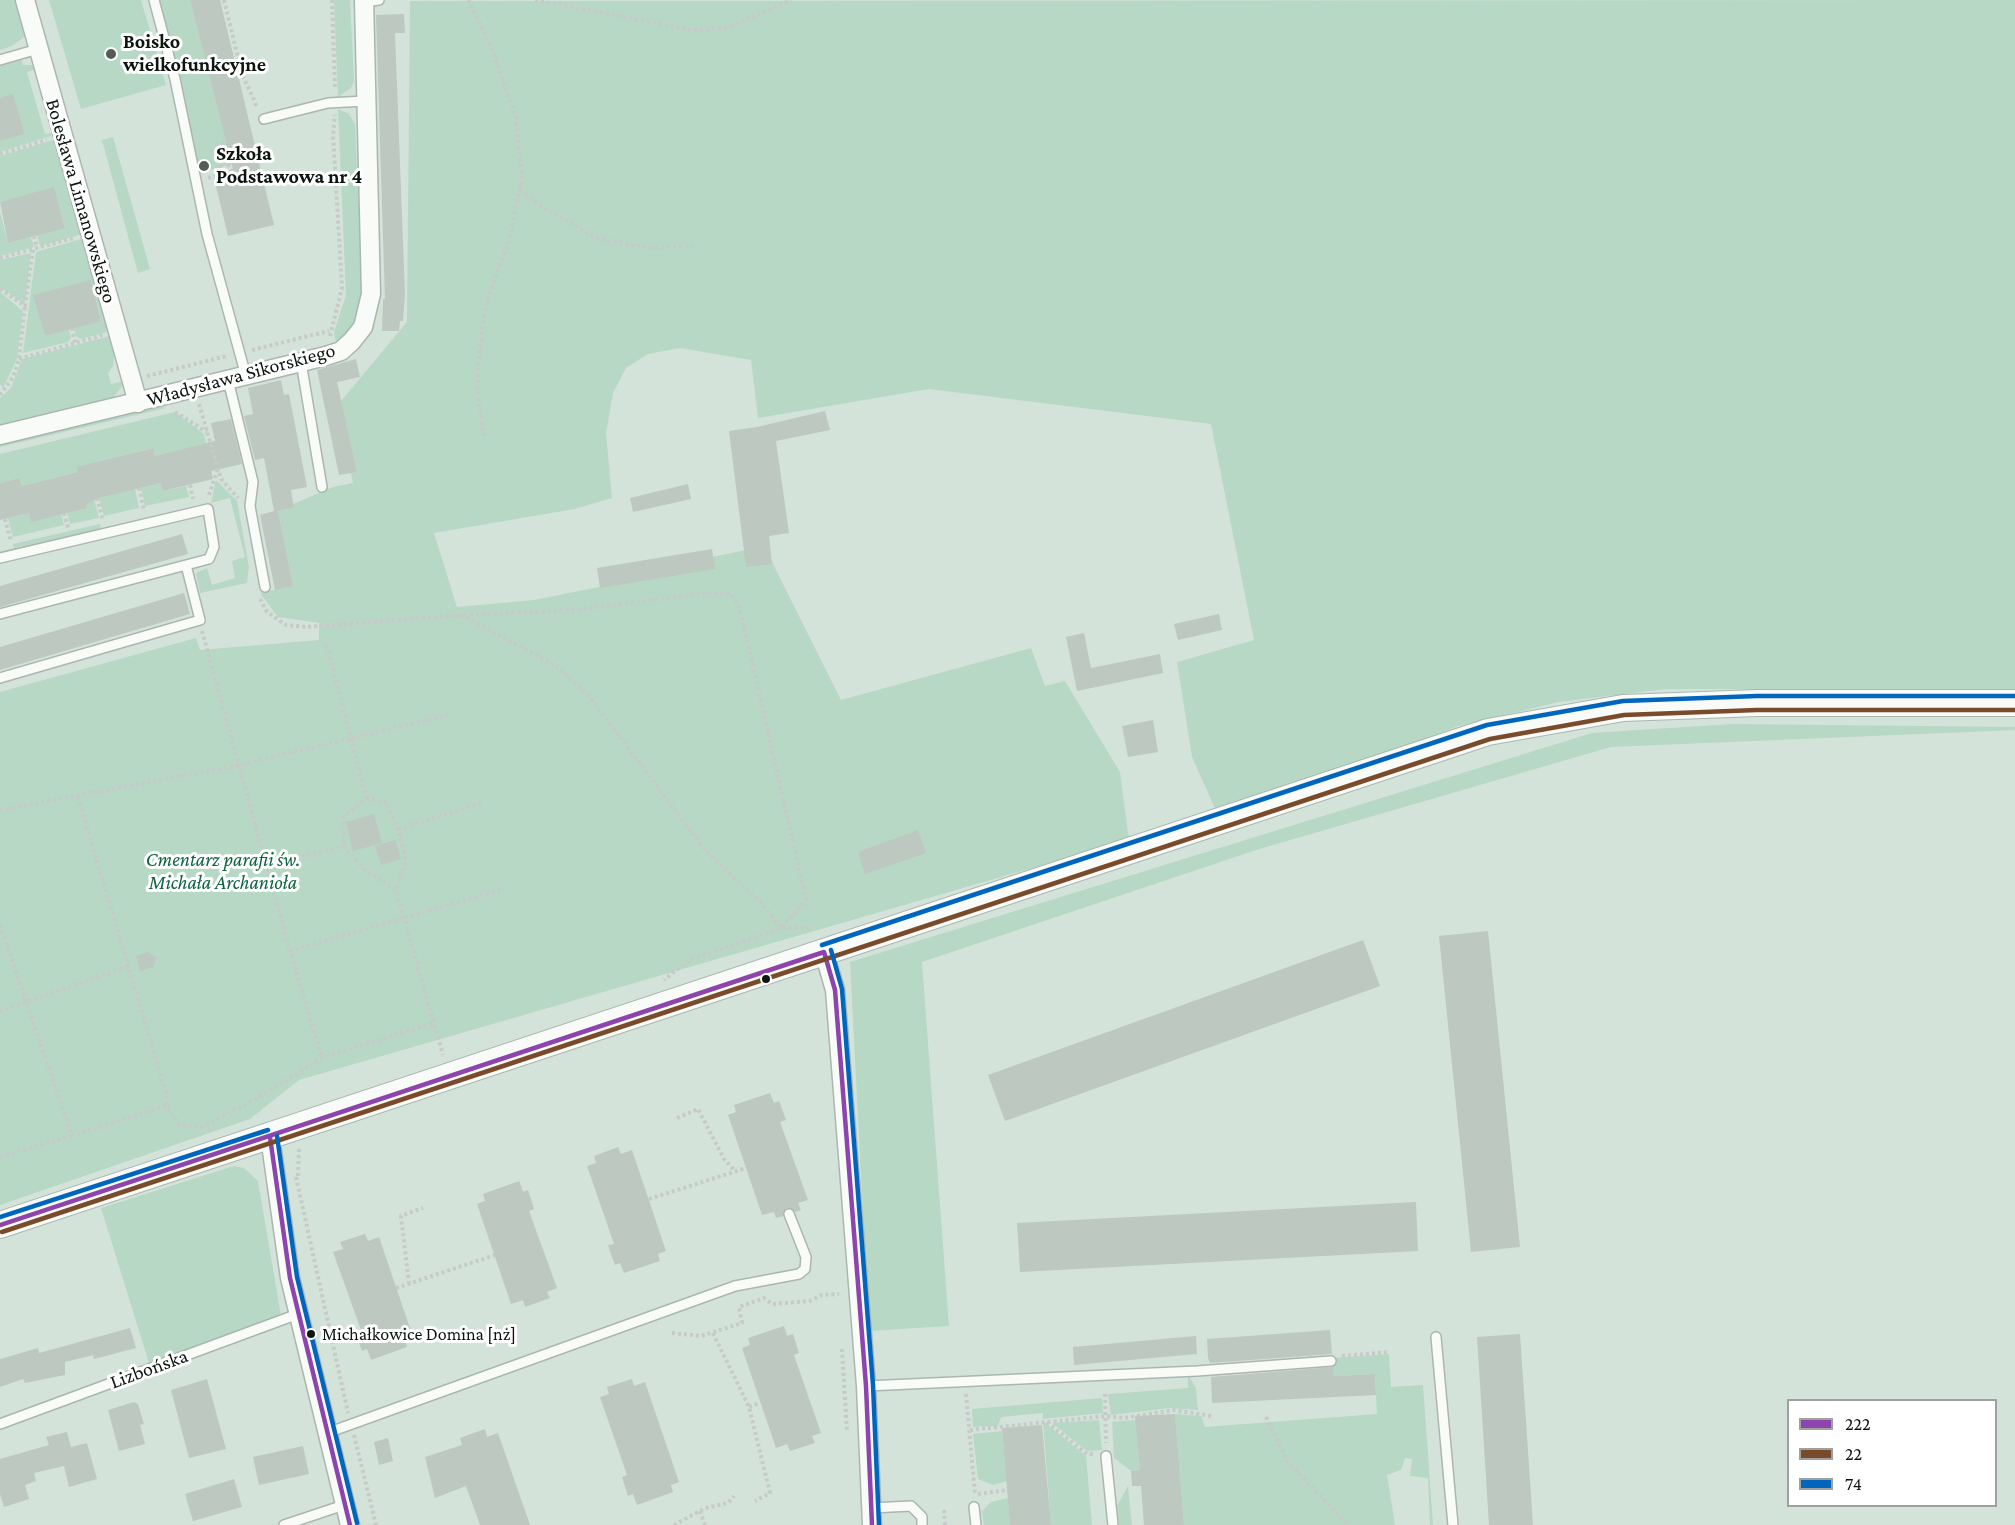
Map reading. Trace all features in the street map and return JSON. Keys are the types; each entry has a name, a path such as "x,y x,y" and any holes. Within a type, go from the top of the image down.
{"street":[{"name":"Bolesława Limanowskiego","path":"25,0 118,331 144,401"},
{"name":"Władysława Sikorskiego","path":"0,435 301,363 334,353 352,341 363,327 369,310 371,294 365,101 369,1"},
{"path":"0,1225 1488,732 1623,708 1757,703 2015,703"},
{"path":"833,949 866,1386 871,1517"},
{"path":"270,1137 283,1232 298,1314 350,1525"}],"lane":[{"path":"154,0 175,79 194,182 246,376"},
{"path":"0,60 38,49"},
{"path":"264,119 336,103 365,101"},
{"path":"301,363 322,487"},
{"path":"228,380 253,482 250,506 265,587"},
{"path":"0,558 208,509 214,547 209,559 0,615"},
{"path":"0,678 199,620 186,565"},
{"path":"327,1433 735,1286 799,1274 805,1269 806,1257 789,1214"},
{"name":"Lizbońska","path":"0,1424 298,1314"},
{"path":"1436,1338 1453,1525"},
{"path":"866,1386 1331,1361"},
{"path":"1106,1456 1113,1525"},
{"path":"284,1525 344,1505"},
{"path":"871,1517 911,1506 922,1517 922,1525"},
{"path":"974,1507 976,1525"}],"path":[{"path":"225,0 242,74 251,97 264,119"},
{"path":"332,0 336,103 333,135 342,288 329,333 334,353"},
{"path":"468,0 491,46 516,117 522,179 508,244 488,297 481,335 477,388 484,436"},
{"path":"535,0 693,30 726,28 791,0"},
{"path":"0,154 62,135"},
{"path":"194,182 222,174 232,171 223,143 215,145 222,174"},
{"path":"520,190 549,211 600,239 651,248 696,245"},
{"path":"0,258 91,234"},
{"path":"0,395 19,359 35,248 34,236"},
{"path":"0,289 25,306"},
{"path":"72,328 75,343"},
{"path":"19,359 118,331"},
{"path":"195,389 221,479 239,500"},
{"path":"144,401 180,414 207,432"},
{"path":"190,485 193,500"},
{"path":"139,488 144,511"},
{"path":"97,498 103,520"},
{"path":"64,513 68,528"},
{"path":"5,519 11,541"},
{"path":"258,596 267,612 286,625 306,627 461,615 574,610 707,592 731,594 738,604 742,618 806,900 781,928"},
{"path":"461,615 556,666 589,696 706,851 761,903 781,928"},
{"path":"199,620 290,951 322,1058"},
{"path":"327,645 366,798"},
{"path":"0,810 240,765 448,716"},
{"path":"78,796 167,1096 166,1106 180,1125 201,1127 254,1100 322,1058 433,1023"},
{"path":"366,798 387,803 398,829 406,861 396,890 445,1062"},
{"path":"366,798 343,817 344,846 365,870 396,890"},
{"path":"398,829 483,803"},
{"path":"267,866 344,846"},
{"path":"290,951 504,889"},
{"path":"0,925 72,1136"},
{"path":"661,983 689,960 781,928 812,927"},
{"path":"0,1011 129,966"},
{"path":"0,1157 166,1106"},
{"path":"677,1118 698,1109 724,1159 735,1171"},
{"path":"293,1149 301,1143"},
{"path":"649,1199 746,1168"},
{"path":"289,1178 298,1176 351,1424 376,1525"},
{"path":"409,1284 401,1216 423,1208"},
{"path":"396,1288 495,1255"},
{"path":"672,1333 701,1336 742,1323 739,1307 764,1298 772,1304 810,1302 822,1295 839,1294"},
{"path":"713,1333 749,1407 770,1493 755,1502"},
{"path":"1331,1361 1331,1357 1389,1352"},
{"path":"964,1381 970,1430 974,1507"},
{"path":"1046,1421 1087,1454 1106,1456 1105,1394"},
{"path":"749,1407 760,1403"},
{"path":"970,1430 998,1429 1046,1421 1106,1416 1124,1418 1174,1410 1211,1416"},
{"path":"1266,1417 1287,1461 1348,1525"},
{"path":"975,1494 1007,1490"},
{"path":"674,1525 700,1511 728,1503 734,1496"},
{"path":"944,1510 945,1525"},
{"path":"700,1511 705,1525"}],"green space":[{"path":"0,0 21,0 27,38 24,37 12,46 0,50"},
{"name":"Boisko wielkofunkcyjne","path":"49,0 141,0 166,85 81,109"},
{"path":"160,0 190,0 232,164 199,173 182,84"},
{"path":"334,0 350,0 354,81 351,88 338,97"},
{"name":"Cmentarz parafii św. Michała Archanioła","path":"2015,0 2015,689 1665,689 1559,702 1459,726 1218,815 1192,757 1177,662 1254,640 1211,424 929,389 758,418 751,360 680,348 648,354 626,368 613,393 606,433 612,498 575,509 434,533 457,607 534,600 599,587 666,567 764,546 841,700 1031,648 1045,686 1065,681 1120,772 1129,840 299,1080 250,1119 0,1205 0,692 196,638 200,650 319,640 319,623 278,617 260,593 293,586 278,511 294,508 293,504 333,487 353,483 351,473 357,472 341,401 407,322 410,1"},
{"path":"22,60 23,65 33,65 37,69 27,72 45,134 51,133 51,136 0,152 0,141 25,134 13,95 0,98 0,64"},
{"path":"338,109 349,114 355,124 363,300 358,319 336,343 334,332 346,295"},
{"path":"113,137 150,269 138,273 102,140"},
{"path":"60,138 86,233 40,246 37,235 65,227 54,188 0,202 0,156"},
{"path":"0,212 8,243 31,237 34,247 0,256"},
{"path":"88,237 89,239 82,243 87,261 97,267 115,330 80,339 76,336 74,328 101,320 91,281 34,295 45,336 69,329 71,338 68,342 23,353 36,252"},
{"path":"31,253 25,302 23,303 0,287 0,260"},
{"path":"0,292 23,311 17,359 3,388 0,384"},
{"path":"114,335 118,353 114,356 113,366 108,373 111,384 126,381 113,398 0,426 0,398 11,388 22,359"},
{"path":"159,405 166,408 0,447 0,442"},
{"path":"175,412 204,434 213,475 204,444 154,456 152,448 77,467 78,472 22,486 19,478 0,483 0,454"},
{"path":"216,480 237,501 249,567 247,583 200,593 196,573 207,568 212,585 235,578 232,561 245,557 230,498 211,503"},
{"path":"161,483 163,491 186,486 189,497 145,506 141,488"},
{"path":"135,489 139,508 104,516 99,498"},
{"path":"94,499 99,518 70,524 67,512 85,501"},
{"path":"29,513 31,521 61,514 64,525 13,537 8,518"},
{"path":"100,524 101,529 14,548 13,544"},
{"path":"1732,724 2015,727 2015,730 1611,747 1256,850 922,962 949,1326 869,1331 850,962 1592,733"},
{"path":"234,1166 244,1168 258,1181 281,1316 149,1363 101,1208"},
{"path":"1389,1354 1391,1387 1423,1385 1433,1525 1430,1525 1428,1478 1410,1476 1412,1459 1405,1458 1401,1470 1387,1475 1395,1525 1184,1525 1175,1414 1201,1416 1205,1427 1377,1414 1375,1374 1332,1376 1333,1358"},
{"path":"1188,1375 1196,1388 1198,1410 1170,1408 1111,1415 1108,1394 1188,1388"},
{"path":"1102,1398 1103,1413 1043,1419 1043,1413 1001,1417 998,1426 973,1427 972,1409"},
{"path":"1099,1420 1102,1450 1087,1451 1052,1423"},
{"path":"1136,1420 1140,1470 1131,1471 1114,1458 1112,1422"},
{"path":"1043,1421 1086,1456 1092,1525 1051,1525"},
{"path":"1002,1431 1007,1481 993,1485 978,1479 973,1434"},
{"path":"1128,1486 1132,1525 1119,1525 1117,1506"},
{"path":"1008,1498 1010,1525 984,1525 982,1511 991,1502"}],"building":[{"path":"190,0 220,0 274,225 228,236 215,182 235,177"},
{"path":"404,14 405,33 395,33 405,294 403,321 400,321 399,331 382,331 383,299 385,299 376,15"},
{"path":"13,94 25,134 0,141 0,98"},
{"path":"54,187 65,228 8,243 0,202"},
{"path":"91,280 101,321 45,336 33,295"},
{"path":"356,359 360,377 337,382 357,472 339,475 317,370"},
{"path":"281,380 284,395 289,394 307,487 291,490 294,508 278,511 293,586 275,590 260,515 274,511 264,458 255,460 244,416 253,414 248,388"},
{"path":"825,411 830,430 776,441 789,533 769,536 772,564 746,567 729,431"},
{"path":"231,419 242,464 211,471 213,479 163,491 161,483 99,498 86,504 87,508 31,522 29,513 0,520 0,483 19,478 22,486 78,472 76,467 153,448 154,456 215,441 211,423"},
{"path":"688,484 691,499 633,512 630,498"},
{"path":"182,534 188,554 0,607 0,586"},
{"path":"712,549 715,569 600,588 597,568"},
{"path":"184,593 190,614 0,670 0,647"},
{"path":"1219,614 1222,630 1178,640 1174,624"},
{"path":"1084,633 1091,668 1160,654 1163,673 1077,691 1066,637"},
{"path":"1153,720 1158,752 1128,757 1122,726"},
{"path":"374,814 382,843 353,851 346,822"},
{"path":"918,830 926,853 865,874 858,852"},
{"path":"395,840 401,859 381,865 375,846"},
{"path":"1488,931 1520,1247 1471,1252 1439,936"},
{"path":"1363,940 1380,986 1005,1121 988,1075"},
{"path":"148,952 156,958 153,967 140,971 136,956"},
{"path":"770,1093 774,1103 779,1101 786,1120 780,1122 808,1200 798,1203 801,1210 795,1212 787,1208 783,1216 776,1218 774,1212 762,1215 728,1115 736,1112 734,1105"},
{"path":"618,1147 621,1154 632,1150 666,1251 658,1254 660,1261 624,1273 620,1263 615,1265 611,1254 608,1245 614,1244 587,1166 596,1163 594,1156"},
{"path":"519,1181 523,1192 528,1190 534,1209 529,1211 557,1288 547,1292 550,1298 525,1307 523,1300 511,1304 477,1204 485,1201 483,1194"},
{"path":"1416,1202 1418,1251 1020,1272 1017,1223"},
{"path":"365,1234 368,1241 379,1237 413,1337 405,1340 407,1347 371,1360 367,1349 362,1351 355,1332 361,1330 333,1252 343,1249 340,1242"},
{"path":"784,1326 787,1336 793,1334 799,1353 794,1355 821,1433 812,1436 815,1443 790,1451 787,1444 776,1448 742,1348 750,1345 748,1338"},
{"path":"130,1328 136,1348 94,1359 93,1355 65,1362 65,1375 25,1383 23,1379 0,1387 0,1359 38,1348 39,1353"},
{"path":"1330,1330 1332,1354 1210,1363 1208,1358 1207,1339"},
{"path":"1520,1334 1533,1525 1489,1525 1477,1337"},
{"path":"1196,1336 1197,1354 1074,1365 1073,1347"},
{"path":"1333,1367 1334,1376 1375,1374 1376,1395 1212,1403 1211,1377"},
{"path":"207,1379 226,1449 189,1458 171,1390"},
{"path":"632,1379 634,1386 645,1382 679,1482 671,1485 673,1492 637,1505 633,1494 628,1496 622,1477 627,1475 600,1397 609,1394 607,1387"},
{"path":"134,1402 138,1404 144,1424 140,1425 145,1444 119,1451 108,1410"},
{"path":"1175,1414 1184,1525 1144,1525 1141,1486 1132,1486 1131,1471 1140,1470 1135,1416"},
{"path":"1042,1425 1051,1525 1010,1525 1002,1428"},
{"path":"485,1429 487,1437 498,1433 530,1525 480,1525 466,1486 435,1498 425,1457 462,1445 460,1438"},
{"path":"67,1432 71,1447 87,1443 97,1479 69,1487 64,1466 34,1473 36,1481 25,1485 29,1499 4,1507 0,1494 0,1459 49,1445 46,1437"},
{"path":"388,1438 393,1461 379,1465 374,1442"},
{"path":"303,1446 309,1474 259,1485 253,1457"},
{"path":"234,1479 242,1507 193,1521 185,1494"}],"transit line":[{"name":"74","path":"822,945 1487,725 1623,701 1757,696 2015,696"},
{"name":"22","path":"2,1232 1490,739 1624,715 1757,710 2015,710"},
{"name":"74","path":"831,950 842,989 873,1385 879,1525"},
{"name":"222","path":"824,952 835,990 866,1386 872,1525"},
{"name":"222","path":"0,1225 824,952"},
{"name":"74","path":"0,1217 268,1130"},
{"name":"74","path":"277,1136 297,1277 357,1523"},
{"name":"222","path":"270,1137 290,1278 350,1525"}],"place":[{"name":"Boisko wielkofunkcyjne","path":"111,54"},
{"name":"Szkoła Podstawowa nr 4","path":"204,166"},
{"name":"Michałkowice Domina [nż]","path":"311,1334"}]}
